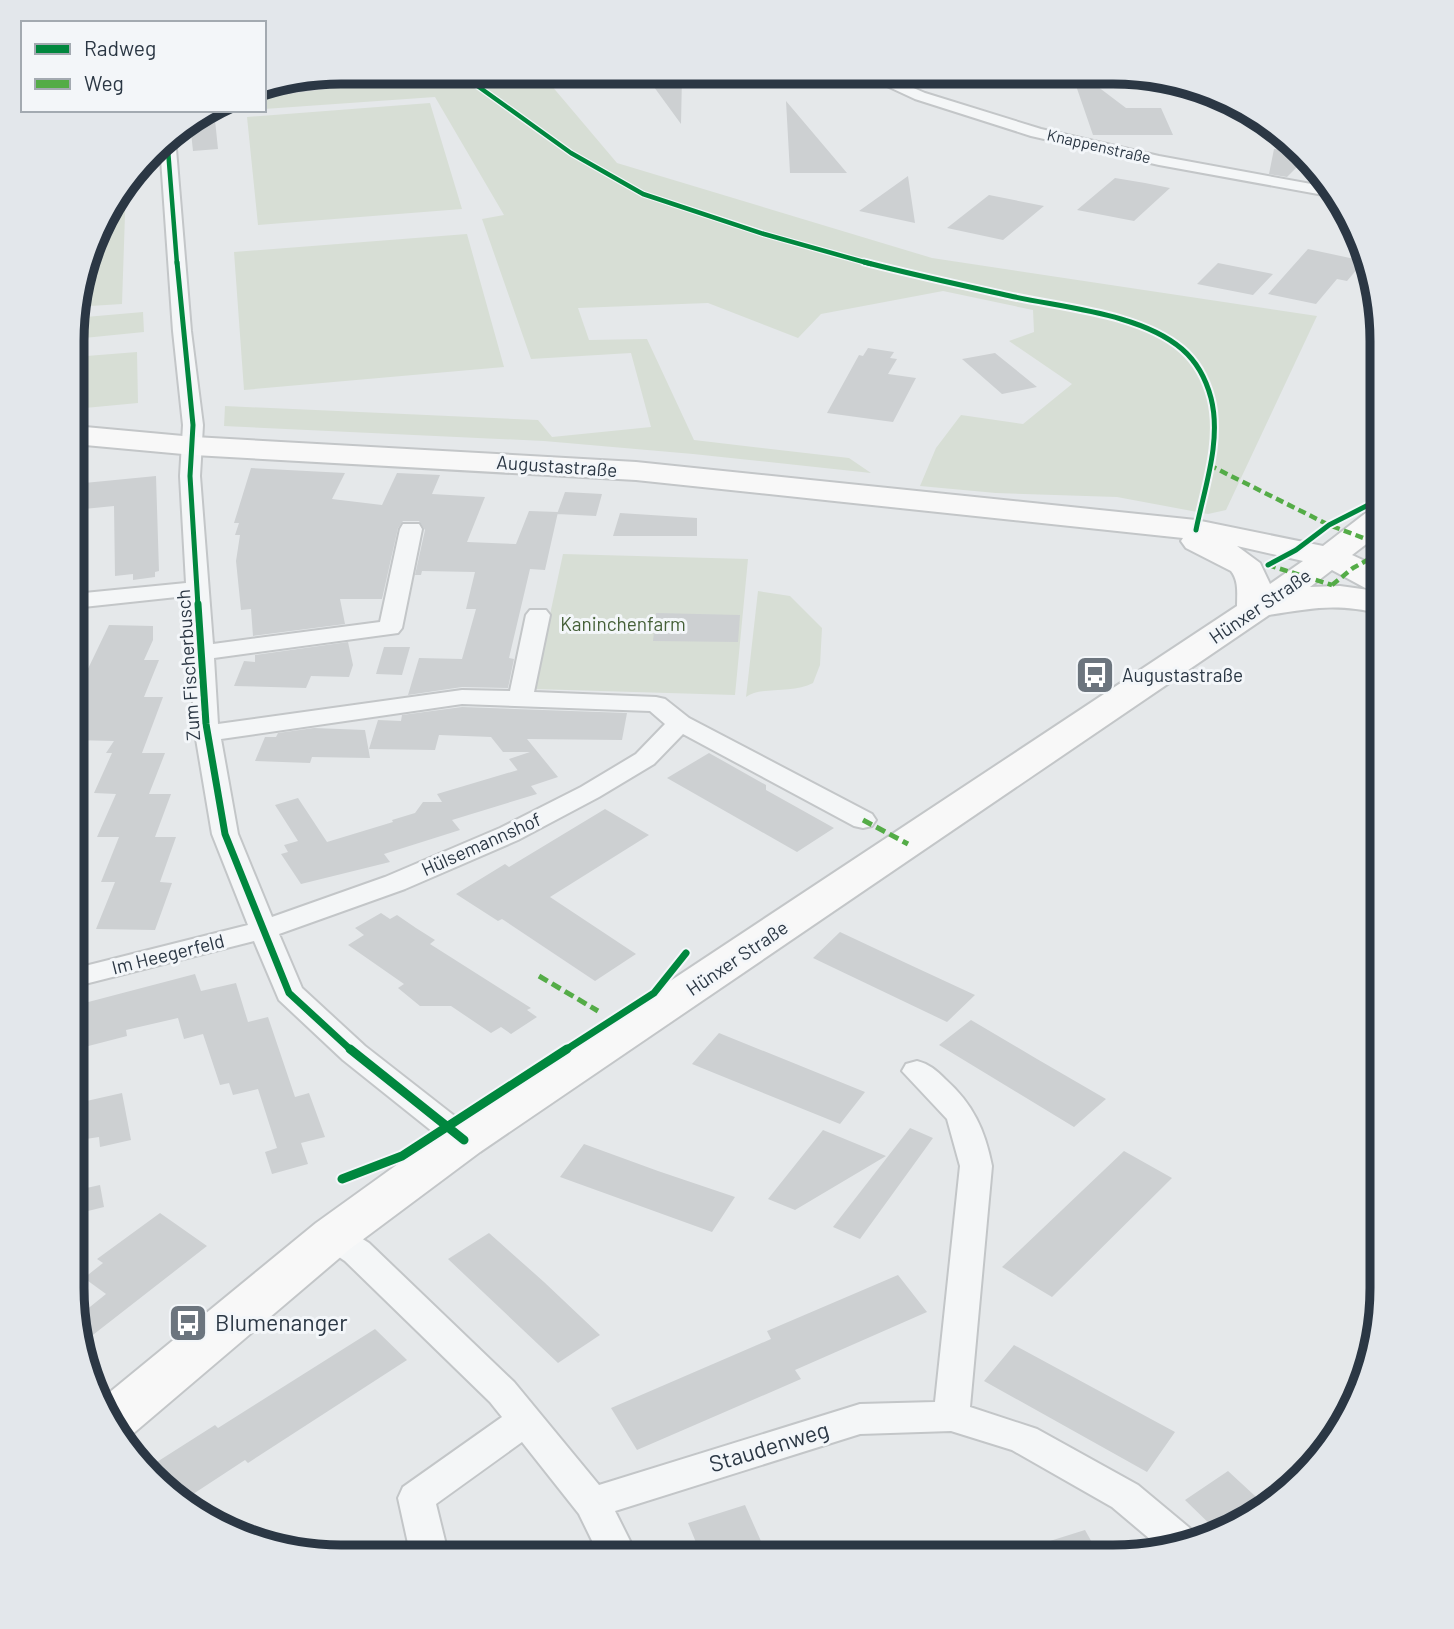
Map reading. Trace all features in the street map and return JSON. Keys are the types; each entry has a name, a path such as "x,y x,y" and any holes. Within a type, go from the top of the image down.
{"main road":[{"name":"Augustastraße","path":"84,436 194,446 636,471 1167,527 1240,537 1328,559 1370,577"},
{"name":"Hünxer Straße","path":"118,1416 333,1236 464,1140 1254,610 1328,559 1370,526"},
{"path":"1167,527 1239,562 1253,578 1254,610 1288,599 1326,596 1370,602"}],"street":[{"name":"Knappenstraße","path":"890,84 1021,128 1321,191"},
{"name":"Zum Fischerbusch","path":"168,151 194,446 190,476 207,733 225,834 289,993 354,1054 464,1140"},
{"name":"Zum Fischerbusch","path":"203,652 390,628 411,529"},
{"path":"84,600 199,588"},
{"path":"521,698 538,615"},
{"path":"207,733 462,697 656,704 680,723 863,820"},
{"name":"Hülsemannshof","path":"262,930 395,883 509,834 590,792 645,759 680,723"},
{"name":"Im Heegerfeld","path":"84,975 262,930"},
{"path":"917,1071 960,1111 971,1136 976,1166 951,1416"},
{"path":"333,1236 357,1252 502,1392 592,1503 613,1545"},
{"name":"Staudenweg","path":"592,1503 860,1419 951,1416 1024,1439 1125,1496 1174,1537"},
{"path":"427,1545 416,1498 524,1421"}],"green space":[{"path":"364,84 550,84 617,163 932,258 1317,316 1226,510 1208,514 1117,497 996,493 920,486 936,448 961,415 1023,424 1072,384 1009,341 1034,332 1033,310 943,291 821,314 798,338 708,303 578,308 589,340 647,339 694,440 849,458 871,473 544,441 224,426 225,406 538,420 552,437 651,427 631,353 531,359 482,219 504,215 435,97 266,109 266,97"},
{"path":"430,103 462,209 258,225 247,117"},
{"path":"125,201 122,304 86,306 98,259"},
{"path":"467,234 504,367 244,390 234,252"},
{"path":"143,312 144,332 84,338 85,317"},
{"path":"137,352 138,403 84,408 84,356"},
{"name":"Kaninchenfarm","path":"563,554 748,559 735,695 534,689"},
{"path":"758,591 790,596 822,628 820,665 813,683 746,697"}],"building":[{"path":"652,84 682,84 681,124"},
{"path":"1075,84 1094,84 1126,108 1161,108 1173,135 1093,135"},
{"path":"786,101 847,173 790,173"},
{"path":"215,117 218,149 193,151 191,132"},
{"path":"1274,149 1284,150 1300,164 1287,177 1269,174"},
{"path":"908,176 915,223 859,211"},
{"path":"1115,178 1170,188 1134,221 1077,210"},
{"path":"989,195 1044,206 1003,240 947,228"},
{"path":"1308,249 1356,259 1359,267 1347,281 1337,279 1316,304 1268,294"},
{"path":"1218,263 1273,274 1253,295 1197,284"},
{"path":"868,348 894,352 890,358 897,359 888,374 916,378 893,422 827,413 859,355 863,356"},
{"path":"995,353 1037,387 1002,394 962,359"},
{"path":"251,468 345,473 332,499 382,505 397,473 440,475 432,494 485,497 467,542 516,544 529,511 558,512 545,570 530,569 509,658 514,659 508,688 462,687 408,695 419,658 462,659 476,609 466,609 475,572 422,571 421,575 415,575 425,530 419,521 403,521 398,528 382,599 340,599 345,624 253,636 251,609 241,610 236,561 240,535 235,535 239,523 234,523"},
{"path":"156,476 159,571 155,572 155,577 133,580 133,574 115,576 114,506 84,509 84,483"},
{"path":"565,492 602,494 596,516 557,514"},
{"path":"620,513 697,518 697,536 613,536"},
{"path":"656,613 740,615 738,642 653,641"},
{"path":"109,625 153,626 153,640 144,660 159,660 144,697 163,697 142,753 165,753 149,794 171,794 155,837 176,837 160,882 172,883 155,930 96,929 115,882 101,882 119,837 97,837 116,794 94,793 112,753 106,753 114,741 84,740 84,677"},
{"path":"348,642 353,665 349,677 311,676 306,688 234,686 244,661 255,662 255,655"},
{"path":"384,647 410,647 402,675 376,674"},
{"path":"462,707 627,713 622,740 527,739 558,777 531,786 537,794 452,820 460,830 384,854 390,862 301,884 281,854 288,852 284,845 298,841 275,805 298,798 327,842 415,813 423,802 442,802 437,794 518,770 509,759 530,752 503,752 491,737 439,735 435,750 369,749 378,720 401,721 402,715"},
{"path":"314,728 365,730 370,758 312,757 310,763 255,761 265,737"},
{"path":"709,753 766,785 766,790 834,828 797,852 667,778"},
{"path":"605,809 649,835 550,897 636,954 595,981 502,919 498,921 456,894 505,864 509,867"},
{"path":"381,913 390,919 397,915 435,940 430,944 531,1008 527,1010 537,1017 511,1034 501,1027 491,1033 451,1006 420,1006 398,988 404,984 348,945 364,935 355,928"},
{"path":"840,932 975,995 947,1022 813,958"},
{"path":"195,974 201,991 236,983 248,1022 268,1017 295,1097 309,1093 325,1137 301,1143 308,1164 272,1174 265,1152 277,1148 258,1089 233,1095 229,1083 220,1085 203,1034 184,1039 178,1018 126,1030 127,1036 84,1047 84,1003"},
{"path":"971,1020 1106,1099 1074,1127 939,1045"},
{"path":"719,1033 865,1092 840,1124 692,1064"},
{"path":"122,1093 131,1140 100,1147 99,1137 84,1139 84,1102"},
{"path":"910,1128 933,1138 860,1239 833,1227"},
{"path":"823,1130 886,1156 795,1210 768,1199"},
{"path":"584,1144 735,1197 712,1232 560,1177"},
{"path":"1124,1151 1172,1178 1052,1297 1002,1267"},
{"path":"100,1185 104,1207 84,1212 84,1189"},
{"path":"160,1213 207,1246 89,1338 85,1311 106,1294 84,1278 103,1263 97,1259"},
{"path":"489,1233 600,1335 558,1363 448,1259"},
{"path":"898,1275 927,1312 795,1370 801,1379 637,1450 611,1408 771,1339 767,1331"},
{"path":"375,1329 407,1360 248,1463 245,1460 190,1496 154,1464 215,1425 218,1428"},
{"path":"1014,1345 1175,1432 1147,1472 984,1381"},
{"path":"1228,1471 1259,1500 1211,1525 1185,1500"},
{"path":"745,1505 763,1545 697,1545 688,1523"},
{"path":"1085,1530 1093,1545 1037,1545"}],"marked path":[{"path":"1209,465 1329,525 1370,540"},
{"path":"1332,585 1370,559"},
{"path":"1268,565 1332,585"},
{"path":"863,820 908,844"},
{"path":"539,976 598,1011"}],"cycle path":[{"path":"474,84 594,168 653,198 837,255 1115,318 1162,336 1181,348 1195,362 1206,381 1212,402 1213,444 1196,530"},
{"path":"168,151 182,331 193,425 190,476 206,724 225,834 289,993 354,1053 464,1140"},
{"path":"1268,565 1296,550 1329,525 1370,504"},
{"path":"342,1179 402,1156 654,993 686,953"}],"place":[{"name":"Augustastraße","path":"1095,675"},
{"name":"Blumenanger","path":"188,1323"}]}
